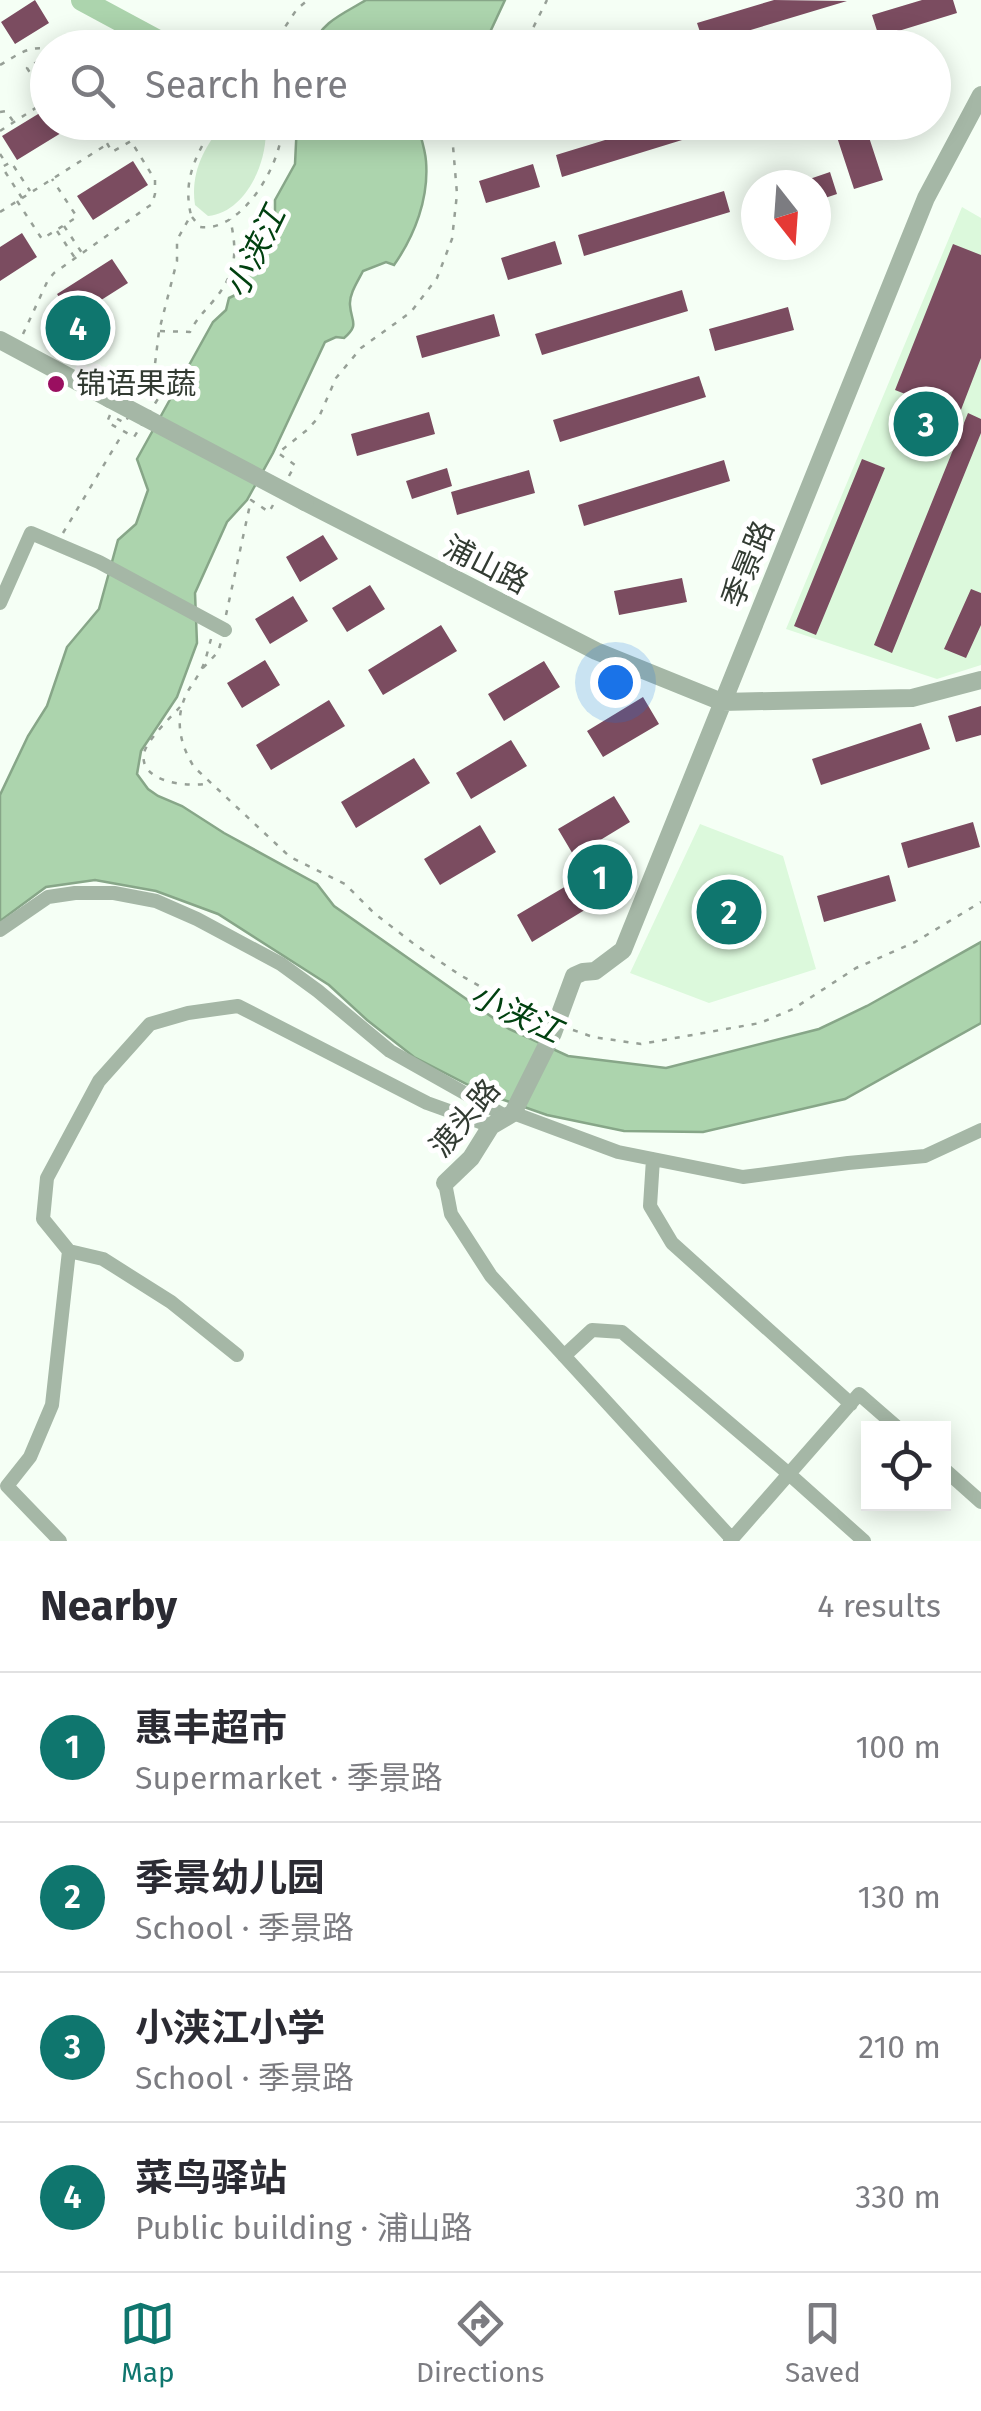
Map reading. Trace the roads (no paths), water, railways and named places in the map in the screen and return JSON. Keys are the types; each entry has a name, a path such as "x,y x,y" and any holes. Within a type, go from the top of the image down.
{"street":[{"name":"季景路","path":"554,1028 574,976 595,971 623,950 926,198 981,95"},
{"name":"浦山路","path":"8,344 462,585 596,651 722,702 912,698 981,680"},
{"path":"0,603 31,533 99,562 215,624"},
{"path":"0,930 48,898 74,892 114,892 156,902 197,919 280,964 318,990 390,1051 504,1118"},
{"path":"237,1354 171,1302 104,1260 69,1251 43,1218 46,1178 99,1081 150,1024 188,1013 238,1006 427,1103 504,1118 618,1152 744,1176 925,1156 981,1130"},
{"name":"渡头路","path":"445,1184 504,1118 554,1028"},
{"path":"653,1160 650,1206 672,1243 851,1404"},
{"path":"445,1184 451,1214 491,1276 731,1540 859,1394 890,1421"},
{"path":"49,1537 7,1486 30,1458 52,1405 69,1251"},
{"path":"564,1356 592,1330 622,1332 864,1541"},
{"path":"951,1475 981,1502"}],"water":[{"path":"366,0 505,0 491,30 322,30"},
{"name":"小浃江","path":"296,140 422,140 426,161 423,202 414,229 394,265 386,262 363,271 350,301 352,329 344,338 325,342 273,453 247,500 227,522 195,593 197,643 177,697 141,751 137,774 148,789 317,884 334,906 509,1029 568,1056 666,1068 819,1029 981,942 981,1023 845,1099 703,1132 624,1131 547,1115 484,1093 414,1057 329,985 218,914 156,891 95,880 46,887 0,921 0,795 47,706 67,647 99,609 118,540 136,524 148,490 137,459 213,322 226,310 229,298 246,290 250,251 271,229 275,200 295,164"}],"waterway":[{"path":"82,0 138,30"}],"place":[{"name":"菜鸟驿站","path":"78,328"},
{"name":"锦语果蔬","path":"56,384"},
{"name":"小浃江小学","path":"926,424"},
{"name":"惠丰超市","path":"600,877"},
{"name":"季景幼儿园","path":"729,912"}]}
